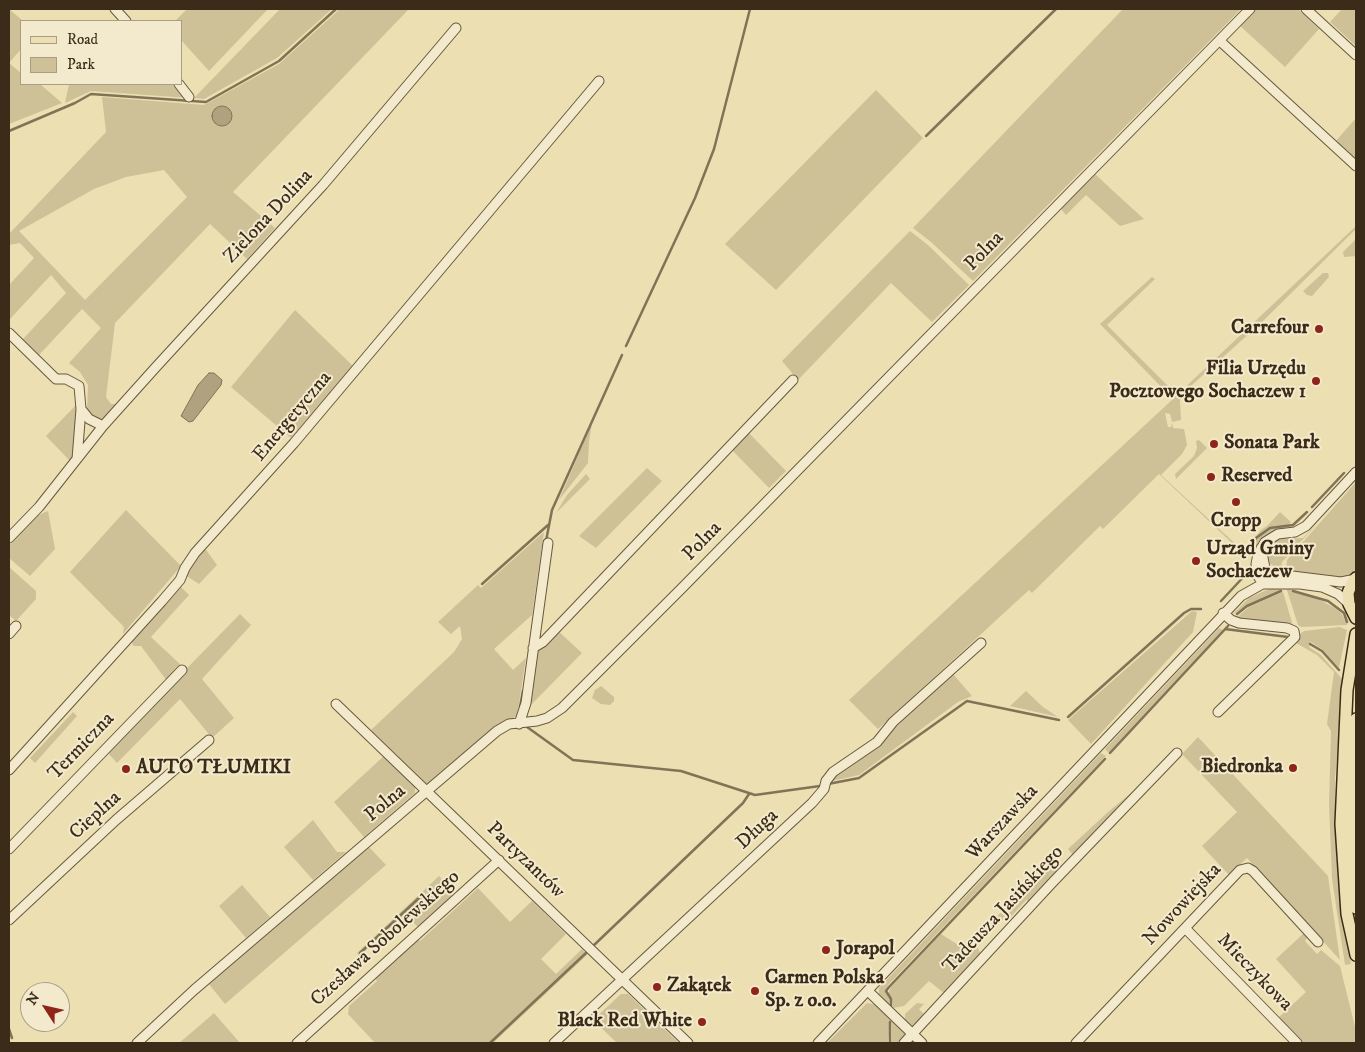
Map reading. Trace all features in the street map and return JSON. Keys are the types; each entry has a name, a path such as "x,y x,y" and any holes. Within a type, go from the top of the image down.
{"main road":[{"path":"1354,611 1349,587 1356,578"},
{"path":"1356,634 1347,690 1341,824 1347,914 1356,955"},
{"path":"1356,719 1351,850 1356,908"}],"street":[{"path":"115,9 125,20"},
{"name":"Polna","path":"137,1043 194,990 497,730 509,724 519,724 547,718 562,708 1250,9"},
{"path":"1306,9 1356,55"},
{"name":"Zielona Dolina","path":"9,538 39,507 103,426 323,185 456,28"},
{"path":"1220,41 1356,166"},
{"name":"Energetyczna","path":"9,770 180,580 184,568 195,553 288,450 599,81"},
{"path":"179,85 190,97"},
{"path":"9,333 56,380 66,379 76,383 80,389 81,410 77,459"},
{"path":"534,648 543,642 793,380"},
{"path":"81,410 89,419 103,426"},
{"path":"1263,584 1258,576 1256,564 1261,548 1271,538 1294,532 1306,526 1356,472"},
{"path":"519,724 526,702 548,542"},
{"path":"1261,548 1266,566 1263,584"},
{"path":"1266,566 1281,575 1341,582 1356,578"},
{"name":"Warszawska","path":"818,1043 1213,626 1223,613 1241,596 1281,575"},
{"path":"1263,584 1300,584 1322,587 1338,594 1354,611"},
{"path":"1218,712 1295,637 1294,631 1288,628 1239,623 1223,613"},
{"path":"9,634 16,626"},
{"name":"Długa","path":"554,1043 812,803 824,789 826,781 834,772 877,742 893,722 981,643"},
{"name":"Termiczna","path":"9,849 182,670"},
{"name":"Partyzantów","path":"336,704 428,790 688,1043"},
{"name":"Cieplna","path":"9,920 116,820 209,740"},
{"name":"Tadeusza Jasińskiego","path":"904,1043 1177,753"},
{"name":"Czesława Sobolewskiego","path":"297,1043 499,860"},
{"name":"Nowowiejska","path":"1077,1043 1240,870 1248,868 1253,871 1318,942"},
{"name":"Mieczykowa","path":"1185,928 1297,1043"},
{"path":"868,991 922,1043"}],"green space":[{"path":"9,9 22,20 20,20 20,50 9,63"},
{"path":"187,9 268,9 209,71 182,41 182,20 176,20"},
{"path":"280,9 332,9 277,58 204,99 194,98"},
{"path":"340,9 409,9 233,192 275,228 247,259 210,224 115,323 106,397 111,404 117,404 103,421 93,418 87,411 88,385 80,372 69,363 101,328 82,309 39,355 23,339 66,293 51,275 9,320 9,285 34,258 20,243 9,245 9,234 106,132 102,97 204,105 279,64","holes":["164,170 187,197 85,300 19,231 94,189 126,177"]},
{"path":"1123,9 1241,9 973,281 913,228"},
{"path":"1257,9 1298,9 1319,29 1285,67 1238,24"},
{"path":"1342,9 1356,9 1356,46 1330,22"},
{"path":"9,63 20,72 20,85 41,85 62,103 9,124"},
{"path":"69,85 176,85 188,98 91,91 65,103"},
{"path":"876,90 923,138 776,290 725,244"},
{"path":"1356,118 1356,162 1335,142"},
{"path":"1095,174 1144,219 1120,226 1086,195 1066,215 1061,209"},
{"path":"1356,226 1356,229 1261,323 1183,393 1180,401 1181,420 1172,422 1170,414 1165,413 1168,427 1171,427 1172,423 1173,428 1184,429 1187,445 1182,454 1161,475 1242,550 1250,560 1159,474 1103,529 1100,526 1032,593 1029,590 878,729 849,700 1173,399 1100,324 1152,277 1155,279 1107,325 1177,395"},
{"path":"910,231 928,245 969,285 932,322 891,283 798,380 782,361"},
{"path":"1356,239 1356,256 1344,257 1343,252"},
{"path":"1323,273 1328,273 1329,277 1312,296 1307,295 1303,291"},
{"path":"295,310 353,366 291,438 231,387"},
{"path":"76,405 74,457 71,462 46,436"},
{"path":"592,424 588,463 559,500"},
{"path":"748,432 786,471 769,488 731,449"},
{"path":"1199,440 1207,448 1176,479 1175,474 1194,456 1197,448 1196,441"},
{"path":"647,468 662,481 596,548 579,536"},
{"path":"586,474 590,479 556,513 567,495"},
{"path":"1356,482 1356,572 1344,578 1286,571 1287,560"},
{"path":"126,510 181,566 123,634 124,627 70,572"},
{"path":"48,511 55,549 30,576 9,558 9,546 36,516"},
{"path":"1280,512 1291,522 1284,530 1266,535 1255,549 1248,546 1261,530"},
{"path":"1319,522 1282,562 1281,571 1269,563 1266,557 1271,542 1278,539 1303,538"},
{"path":"544,532 532,615 494,649 513,670 526,658 517,716 499,725 428,785 371,730 454,652 462,639 460,626 451,634 438,622 478,585 481,588"},
{"path":"204,547 217,565 199,584 185,575"},
{"path":"9,567 36,591 36,599 16,621 9,615"},
{"path":"181,587 189,595 151,637 182,666 167,681 141,646 133,646 132,642"},
{"path":"1281,587 1282,589 1249,604 1232,615 1249,598 1269,589"},
{"path":"1286,587 1291,587 1292,592 1316,598 1335,608 1342,614 1347,625 1301,627 1298,625"},
{"path":"1283,592 1293,626 1260,623 1236,618 1249,607"},
{"path":"1192,611 1197,612 1193,632 1091,744 1068,720"},
{"path":"240,614 251,625 202,679 234,718 212,738 180,699 117,763 106,751"},
{"path":"1340,627 1347,630 1339,668 1323,650 1311,642 1309,647 1321,655 1344,681 1335,778 1335,831 1341,907 1351,964 1345,965 1332,879 1329,805 1331,731 1327,724 1334,672 1317,655 1296,643 1297,636 1304,631"},
{"path":"1219,628 1223,630 1109,753 1105,749"},
{"path":"557,630 582,653 527,709 535,653"},
{"path":"958,667 953,674 972,696 958,702 859,775 828,782"},
{"path":"601,686 614,697 614,701 610,705 601,704 592,698 595,690"},
{"path":"1026,691 1043,707 1058,717 1010,706"},
{"path":"73,712 77,716 35,763 30,758"},
{"path":"1198,737 1328,876 1340,960 1247,858 1229,875 1202,846 1237,812 1182,754"},
{"path":"1101,753 1106,756 888,985 885,991 890,1000 889,1008 879,997 879,988"},
{"path":"385,755 415,785 415,793 364,837 334,802"},
{"path":"1137,788 1073,855 1068,849"},
{"path":"313,820 337,852 346,852 313,880 284,847"},
{"path":"368,846 386,865 225,1004 208,983"},
{"path":"1056,861 1062,866 1030,902 1026,900 1008,920 998,920 982,933 977,945 981,956 945,994 929,981 904,1006 893,1008 892,998 888,994 891,987 941,934 963,948"},
{"path":"439,876 455,893 418,927 405,914 359,956 357,953"},
{"path":"242,885 270,917 246,938 219,906"},
{"path":"478,888 510,922 532,901 566,934 541,959 556,974 582,949 587,955 493,1043 375,1043 348,1014 349,1006 377,981 373,976 417,937 420,941"},
{"path":"1304,933 1308,936 1305,941 1317,954 1321,950 1340,966 1356,1031 1356,1043 1302,1043 1278,1018 1306,992 1276,959"},
{"path":"621,994 628,994 679,1043 617,1043 593,1020"},
{"path":"867,1003 877,1005 904,1031 904,1039 900,1043 892,1043 892,1023 890,1021 888,1043 827,1043"},
{"path":"917,1003 924,1004 919,1009 925,1015 915,1026 911,1027 905,1023 905,1014"},
{"path":"214,1013 240,1043 179,1043 198,1027"}],"shaded area":[{"path":"222,106 229,109 232,116 229,123 222,126 215,123 212,116 215,109"},
{"path":"209,373 214,373 222,380 221,385 193,421 189,422 181,416 198,385"}],"waterway":[{"path":"9,131 75,103 91,94 206,102 279,61 336,9"},
{"path":"626,346 695,198 714,149 750,9"},
{"path":"926,136 1056,9"},
{"path":"546,541 552,510 622,355"},
{"path":"1312,507 1344,473"},
{"path":"1252,547 1256,538 1270,528 1293,525 1307,512"},
{"path":"482,584 548,525"},
{"path":"1221,601 1249,571"},
{"path":"1237,614 1247,606 1281,591"},
{"path":"1293,591 1328,601 1344,613 1347,622"},
{"path":"1068,717 1184,613 1191,609 1201,609"},
{"path":"1110,753 1228,626"},
{"path":"1225,629 1288,637"},
{"path":"1310,644 1322,651 1339,670"},
{"path":"520,707 523,691"},
{"path":"828,784 859,778 967,701 1059,720"},
{"path":"527,727 573,760 681,771 755,795 820,786"},
{"path":"891,1006 891,999 886,991 889,987 1105,759"},
{"path":"593,946 743,803 749,794"},
{"path":"360,953 419,898"},
{"path":"490,1043 586,953"},
{"path":"890,1022 890,1043"},
{"path":"9,1029 12,1038"}],"place":[{"name":"Carrefour","path":"1319,329"},
{"name":"Filia Urzędu Pocztowego Sochaczew 1","path":"1316,381"},
{"name":"Sonata Park","path":"1214,444"},
{"name":"Reserved","path":"1211,477"},
{"name":"Cropp","path":"1236,502"},
{"name":"Urząd Gminy Sochaczew","path":"1196,561"},
{"name":"Biedronka","path":"1293,768"},
{"name":"AUTO TŁUMIKI","path":"126,769"},
{"name":"Jorapol","path":"826,950"},
{"name":"Zakątek","path":"657,987"},
{"name":"Carmen Polska Sp. z o.o.","path":"755,991"},
{"name":"Black Red White","path":"702,1022"}]}
